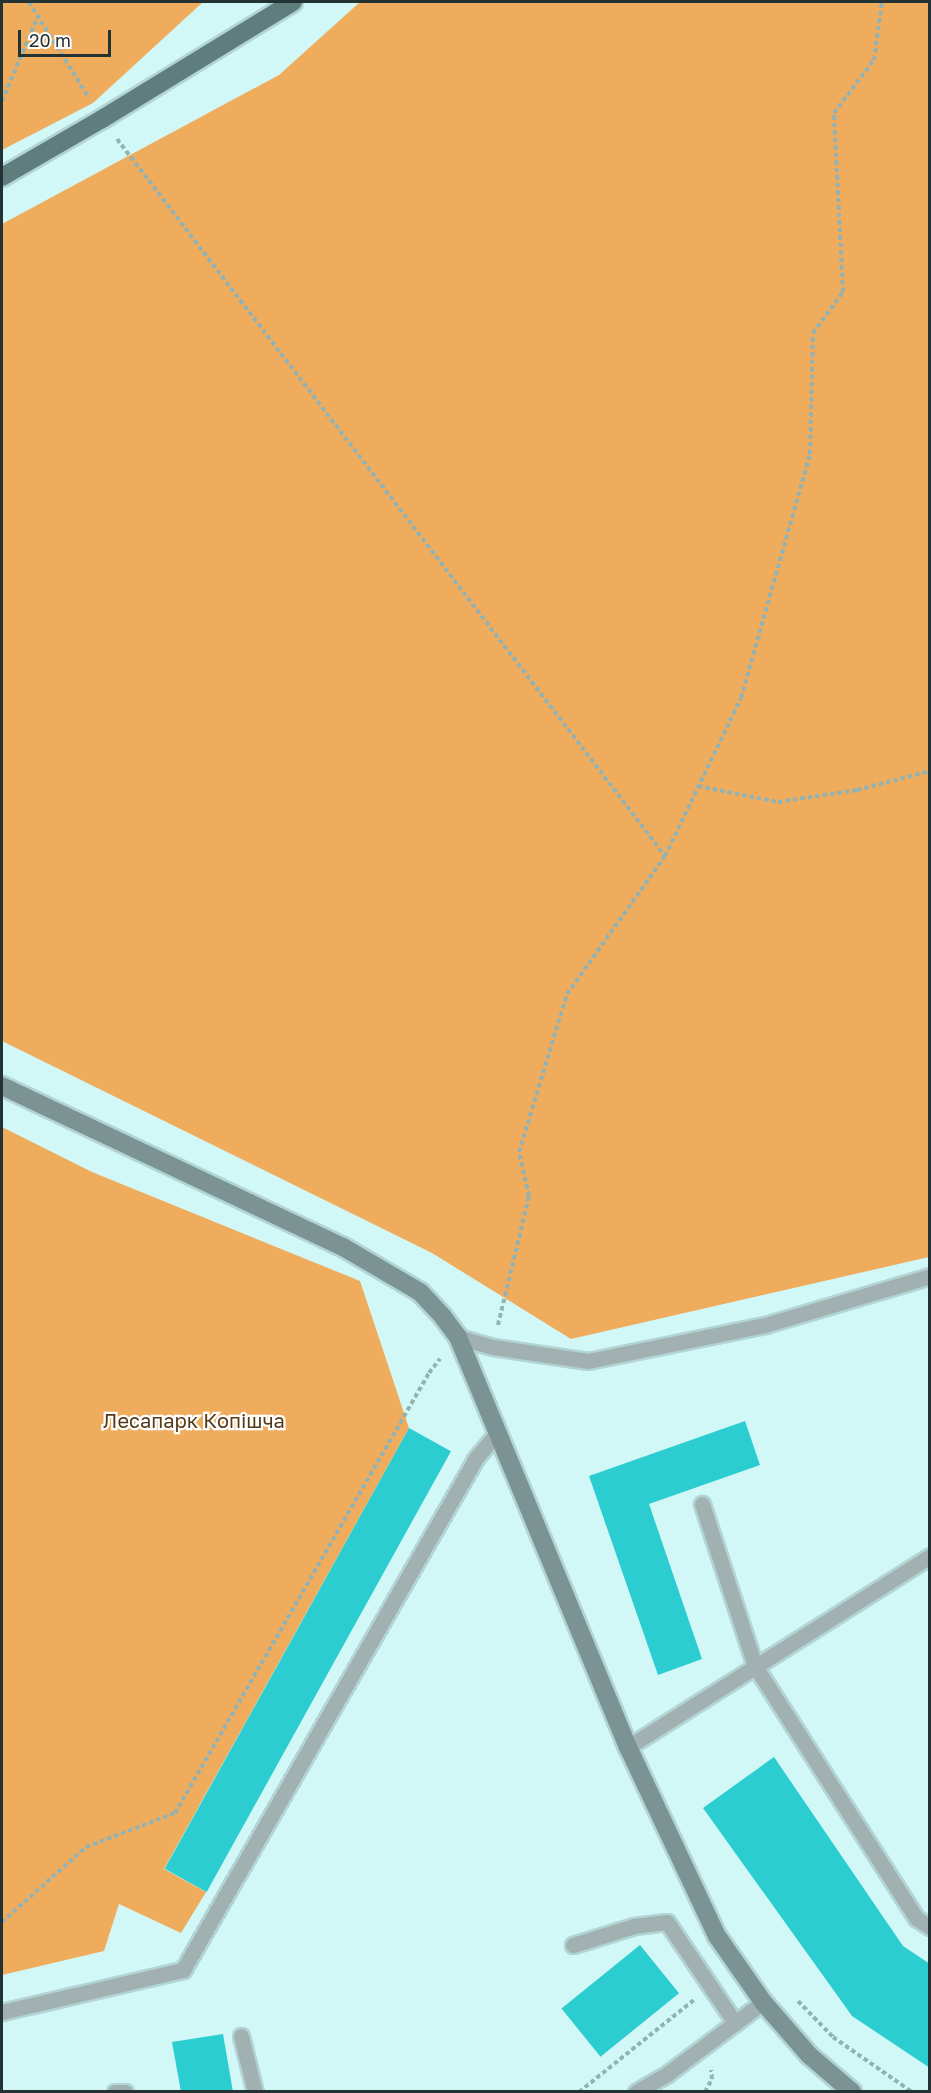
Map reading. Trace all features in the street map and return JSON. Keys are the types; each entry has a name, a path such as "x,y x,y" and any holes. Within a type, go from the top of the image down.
{"main road":[{"path":"2,177 102,119 293,2"}],"street":[{"path":"2,1086 343,1247 420,1292 458,1337 627,1747 717,1936 763,2002 810,2055 852,2091"}],"lane":[{"path":"458,1337 493,1347 588,1361 765,1325 930,1276"},
{"path":"2,2012 183,1970 476,1458 497,1433"},
{"path":"702,1504 755,1666 916,1918 930,1927"},
{"path":"627,1747 930,1556"},
{"path":"573,1945 634,1926 667,1922 735,2023"},
{"path":"636,2091 667,2074 763,2002"},
{"path":"242,2036 255,2091"},
{"path":"115,2091 125,2091"}],"path":[{"path":"29,2 93,103"},
{"path":"493,1347 530,1196 519,1152 567,994 665,856 741,698 810,454 813,333 843,292 834,113 874,60 882,2"},
{"path":"2,101 38,16"},
{"path":"102,119 665,856"},
{"path":"698,786 778,802 857,790 930,771"},
{"path":"2,1922 86,1846 175,1813 429,1372 458,1337"},
{"path":"579,2091 711,1987"}],"green space":[{"path":"2,2 203,2 93,103 2,150"},
{"path":"360,2 929,2 929,1257 571,1339 432,1253 2,1041 2,224 279,75"},
{"name":"Лесапарк Копішча","path":"2,1127 92,1172 360,1281 409,1428 164,1869 206,1892 181,1933 119,1904 104,1951 2,1975"}],"building":[{"path":"745,1421 760,1465 649,1504 702,1659 658,1675 589,1476"},
{"path":"409,1428 451,1451 207,1892 165,1869"},
{"path":"774,1757 903,1946 930,1964 930,2068 852,2016 703,1808"},
{"path":"640,1945 679,1993 601,2057 562,2009"},
{"path":"223,2034 233,2092 181,2092 172,2042"}]}
